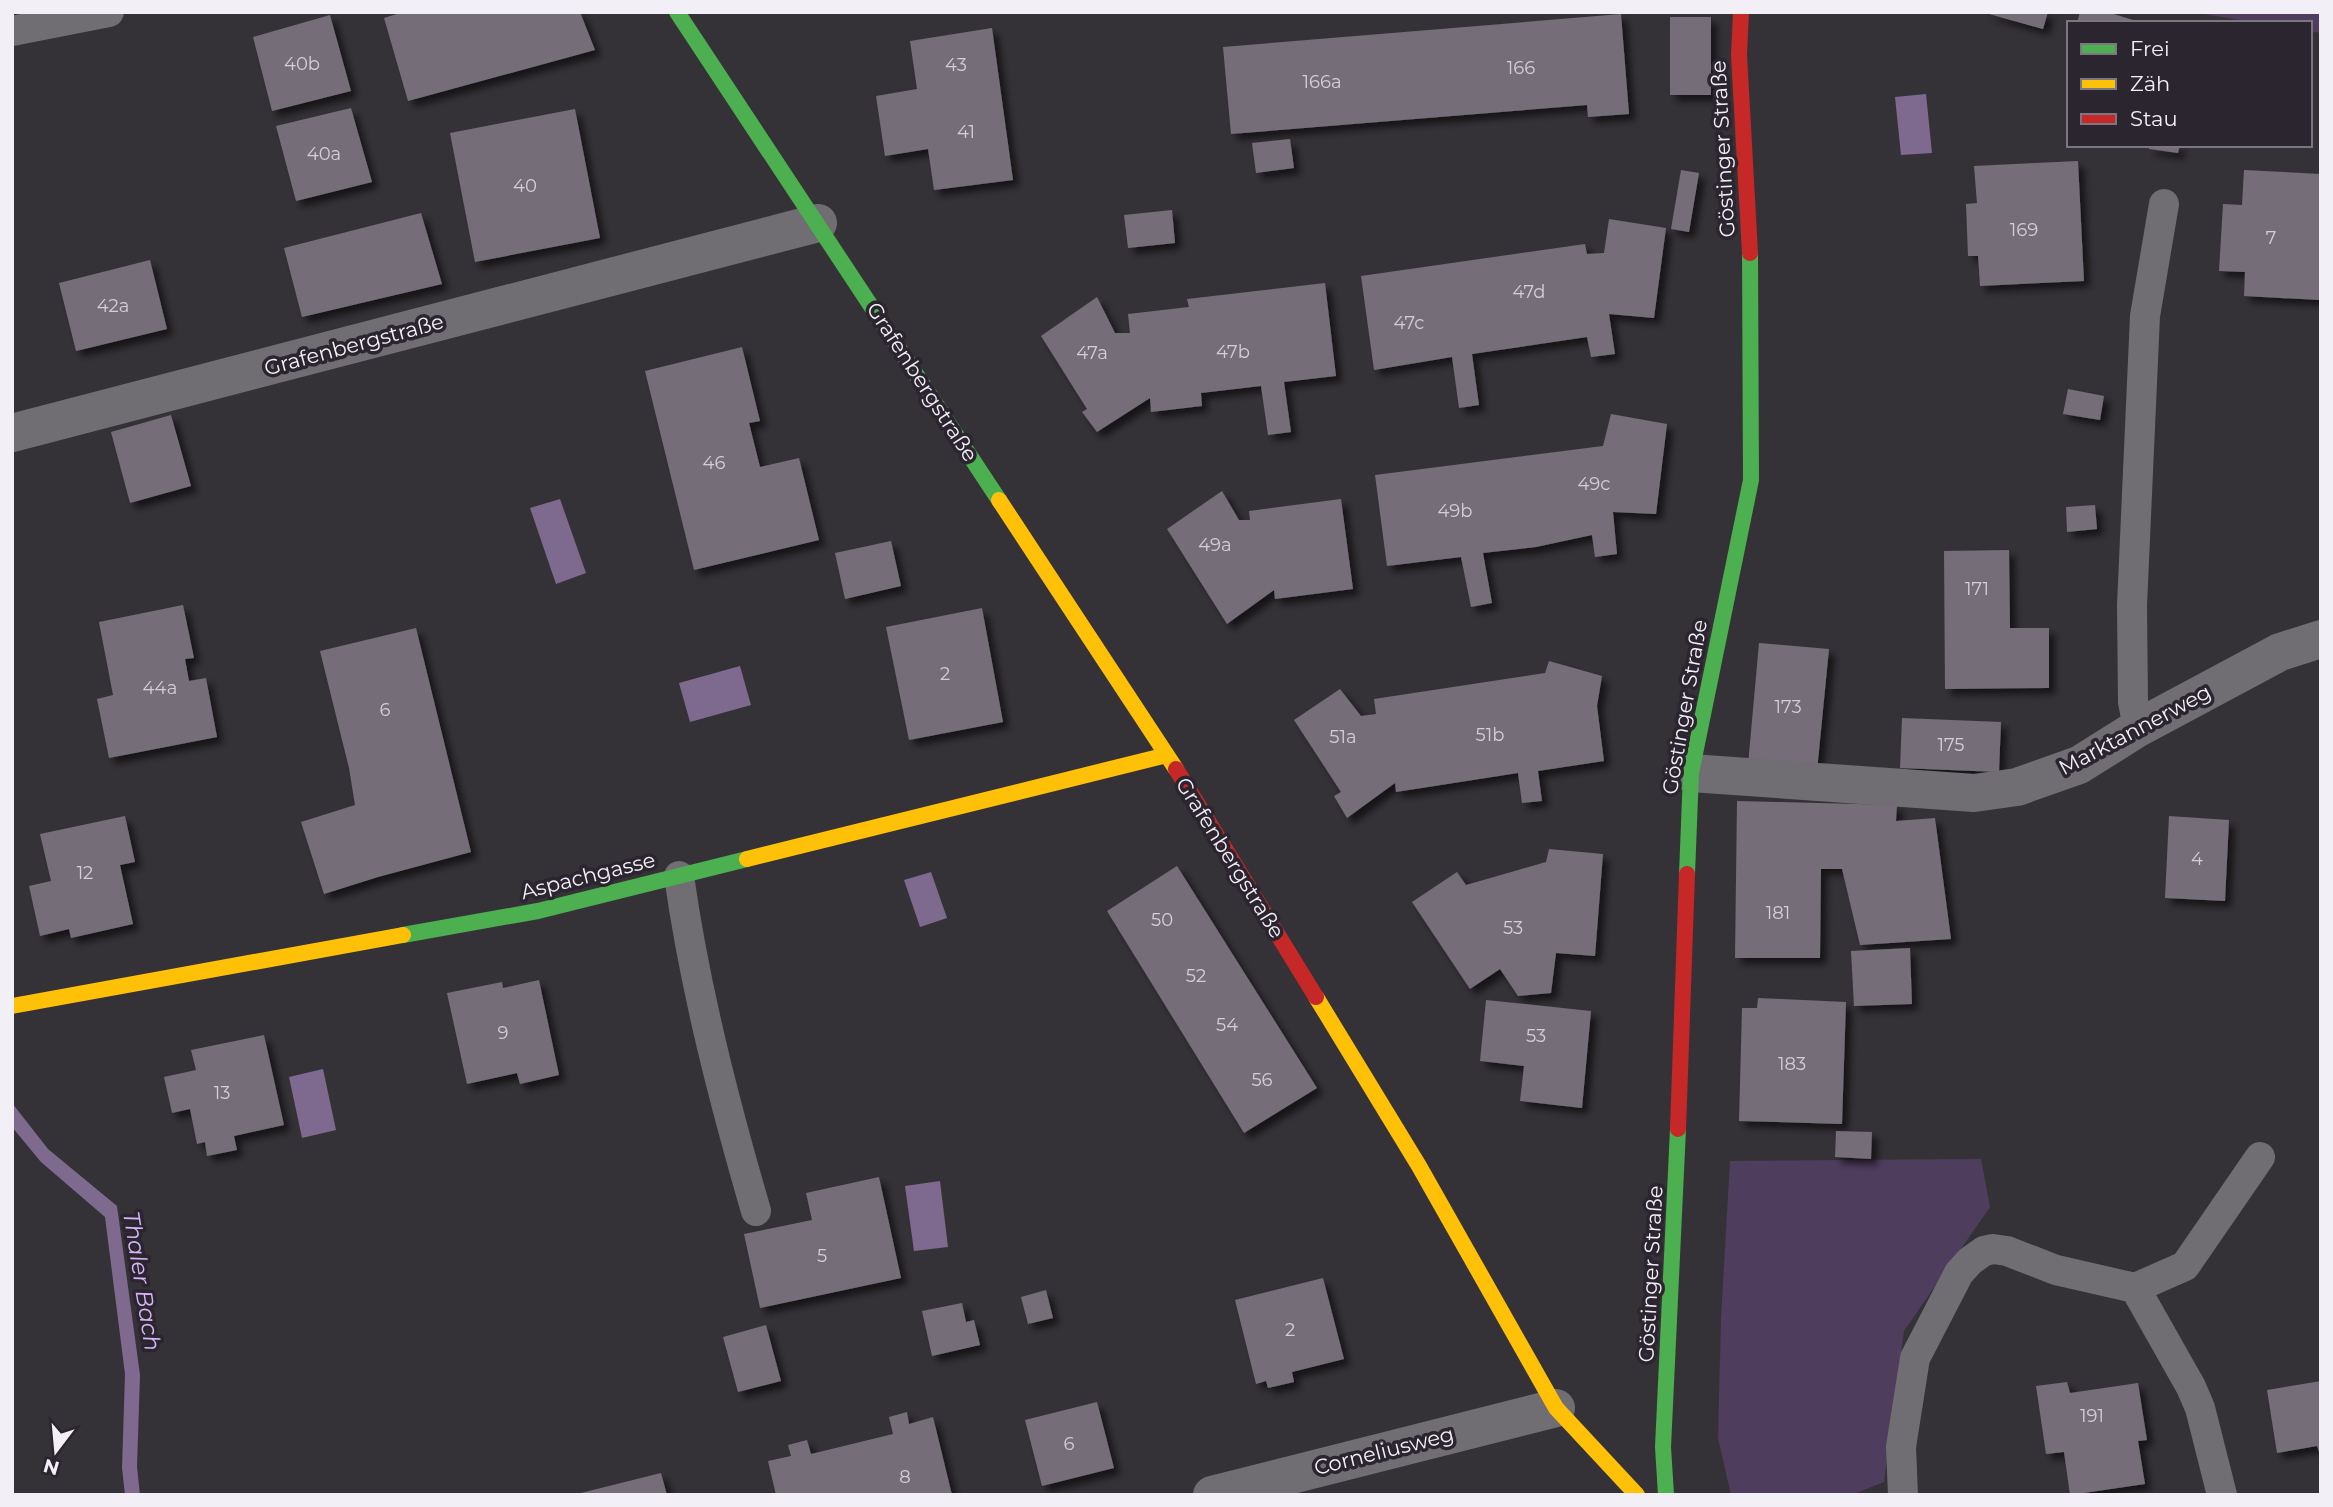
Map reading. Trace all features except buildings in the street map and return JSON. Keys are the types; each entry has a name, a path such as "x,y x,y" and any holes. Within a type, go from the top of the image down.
{"street":[{"name":"Grafenbergstraße","path":"677,12 1167,755 1419,1166 1556,1408 1637,1495"},
{"name":"Göstinger Straße","path":"1666,1495 1663,1447 1677,1167 1691,773 1751,481 1750,258 1739,55 1741,12"},
{"name":"Grafenbergstraße","path":"12,433 818,223"},
{"name":"Marktannerweg","path":"1691,773 1974,793 2017,788 2079,765 2138,728 2280,652 2321,639"},
{"name":"Aspachgasse","path":"12,1006 538,911 1167,755"},
{"name":"Corneliusweg","path":"1212,1495 1556,1408"}],"lane":[{"path":"12,31 109,12"},
{"path":"2138,728 2133,702 2132,605 2145,316 2164,204"},
{"path":"679,876 689,946 737,1146 756,1211"},
{"path":"1903,1495 1901,1447 1915,1358 1959,1273 1970,1261 1984,1251 2007,1251 2046,1267 2135,1288 2185,1266 2260,1157"},
{"path":"2135,1288 2200,1408 2222,1495"}],"shaded area":[{"path":"2192,12 2321,12 2321,33 2312,31 2312,21 2246,21"},
{"path":"1926,94 1932,153 1901,155 1895,97"},
{"path":"560,499 586,573 556,584 530,508"},
{"path":"740,666 751,705 690,722 679,683"},
{"path":"931,872 947,918 920,927 904,880"},
{"path":"323,1069 336,1130 302,1138 289,1077"},
{"name":"Thaler Bach","path":"12,1103 48,1149 117,1206 140,1375 137,1467 140,1495 125,1495 122,1468 125,1374 105,1217 41,1162 12,1127"},
{"path":"1981,1159 1990,1207 1904,1331 1884,1482 1851,1495 1731,1495 1718,1438 1721,1318 1730,1161"},
{"path":"940,1181 948,1247 914,1251 905,1186"}],"traffic: fast":[{"path":"677,12 999,500"},
{"path":"1687,874 1691,773 1751,480 1750,253"},
{"path":"403,935 538,911 747,859"},
{"path":"1666,1495 1663,1447 1678,1129"}],"traffic: slow":[{"path":"999,500 1176,769"},
{"path":"747,859 1167,755"},
{"path":"12,1006 403,935"},
{"path":"1316,997 1419,1166 1556,1408 1637,1495"}],"traffic: jam":[{"path":"1741,12 1739,55 1750,253"},
{"path":"1176,769 1316,997"},
{"path":"1678,1129 1687,874"}]}
